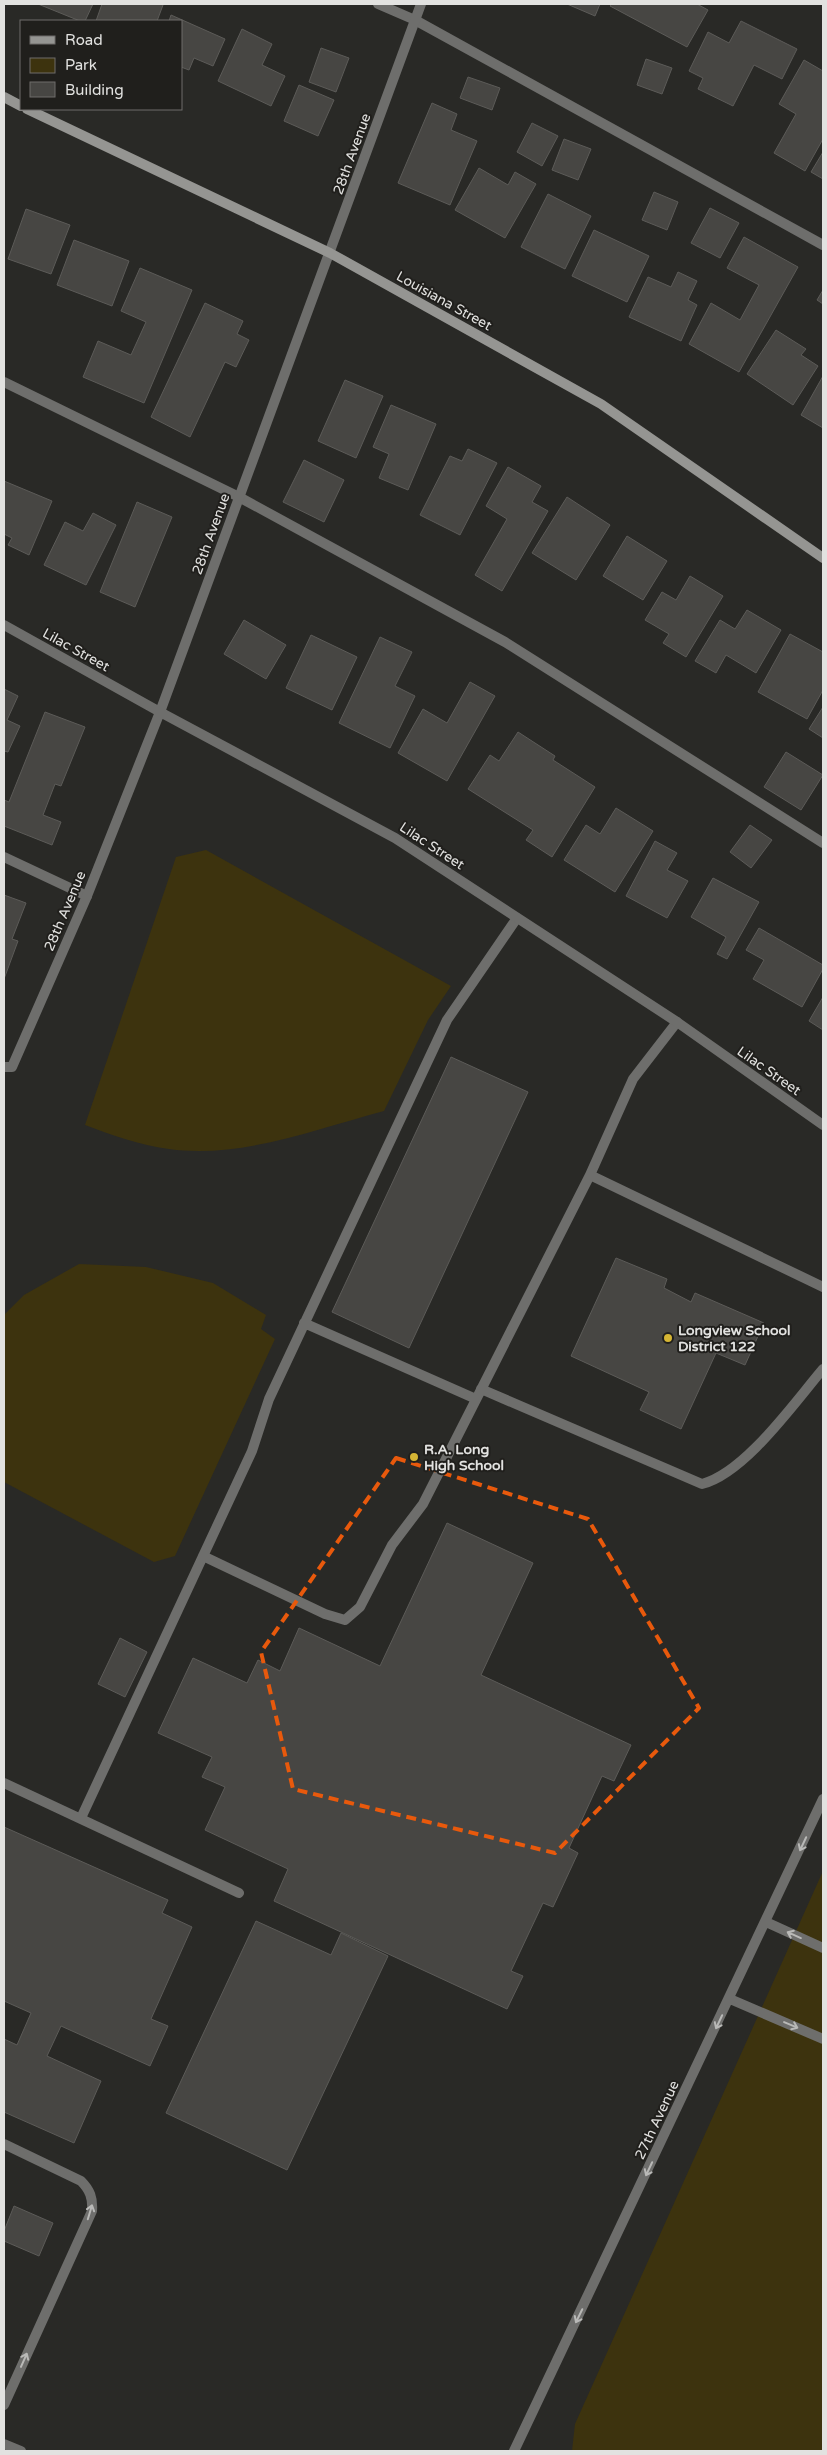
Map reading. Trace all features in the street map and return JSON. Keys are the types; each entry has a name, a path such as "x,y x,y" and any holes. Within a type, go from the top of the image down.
{"street":[{"path":"378,4 415,20 823,245"},
{"name":"28th Avenue","path":"8,1067 87,896 160,712 421,4"},
{"path":"4,98 20,106"},
{"name":"Louisiana Street","path":"30,110 330,253 601,404 823,558"},
{"path":"4,382 240,497 505,642 823,843"},
{"name":"Lilac Street","path":"4,625 160,712 396,838 677,1022 823,1125"},
{"path":"4,857 87,896"},
{"path":"81,1818 252,1451 269,1399 447,1020 517,918"},
{"path":"203,1556 325,1614 345,1620 360,1607 392,1545 422,1504 590,1175 633,1079 677,1022"},
{"path":"590,1175 823,1287"},
{"path":"304,1324 476,1399"},
{"path":"481,1389 702,1484 713,1481 750,1454 823,1370"},
{"path":"4,1783 239,1893"},
{"name":"27th Avenue","path":"514,2451 823,1800"},
{"path":"766,1922 823,1948"},
{"path":"730,1999 823,2040"},
{"path":"4,2144 81,2181 87,2187 92,2203 92,2211 4,2404"},
{"path":"4,2444 21,2451"}],"highlighted area":[{"path":"396,1458 588,1519 699,1708 555,1853 293,1789 261,1652"}],"green space":[{"path":"206,850 451,986 428,1020 384,1111 305,1134 223,1150 169,1149 126,1139 85,1125 176,857"},
{"path":"79,1264 146,1267 213,1283 266,1315 261,1329 275,1339 175,1556 154,1562 4,1482 4,1315 24,1295"},
{"path":"823,1871 823,2451 572,2451 575,2424"}],"building":[{"path":"38,4 93,4 85,20 78,20"},
{"path":"102,4 163,5 157,20 96,20"},
{"path":"567,4 600,4 595,16"},
{"path":"612,4 697,4 708,10 687,47 610,6"},
{"path":"171,15 225,39 213,66 194,58 189,70 182,67 182,20 169,20"},
{"path":"741,21 797,49 782,79 754,65 733,106 698,89 703,78 689,71 708,32 729,43"},
{"path":"242,29 272,44 262,65 285,76 271,106 218,81"},
{"path":"321,48 349,58 336,92 309,82"},
{"path":"646,59 672,68 662,94 637,85"},
{"path":"804,60 823,71 823,139 805,171 774,153 796,114 779,104"},
{"path":"468,77 500,88 492,110 460,98"},
{"path":"299,85 334,100 318,136 284,121"},
{"path":"432,103 457,114 451,130 477,141 450,205 398,183"},
{"path":"532,123 558,136 542,166 517,152"},
{"path":"564,139 591,149 578,180 552,170"},
{"path":"823,152 823,179 811,172"},
{"path":"479,168 508,185 515,172 536,184 505,238 455,210"},
{"path":"654,192 678,202 667,230 642,220"},
{"path":"548,194 591,216 565,269 521,247"},
{"path":"710,208 739,223 720,258 691,243"},
{"path":"26,209 70,225 51,274 8,259"},
{"path":"594,230 649,256 627,302 572,276"},
{"path":"744,237 798,267 739,372 689,344 711,303 740,320 759,285 727,268"},
{"path":"74,240 129,261 112,306 57,285"},
{"path":"140,268 192,290 144,403 83,377 98,341 131,355 146,322 121,311"},
{"path":"678,272 697,281 688,300 697,305 681,341 629,317 648,277 671,287"},
{"path":"823,290 823,304 817,300"},
{"path":"205,303 243,321 237,334 249,340 236,367 225,362 190,437 151,417"},
{"path":"776,330 806,349 801,355 818,366 793,405 747,374"},
{"path":"823,376 823,428 801,415"},
{"path":"345,380 383,396 356,458 318,441"},
{"path":"391,405 436,424 408,490 379,478 389,454 373,447"},
{"path":"468,449 497,463 460,535 420,515 450,456 462,461"},
{"path":"304,460 344,480 324,522 283,502"},
{"path":"508,467 541,486 532,502 548,511 502,591 475,575 507,519 486,506"},
{"path":"4,481 52,501 29,555 8,545 12,538 4,534"},
{"path":"567,497 610,525 576,580 532,553"},
{"path":"137,502 172,517 135,607 100,592"},
{"path":"93,513 116,525 86,585 44,565 65,522 83,531"},
{"path":"627,536 667,561 643,600 603,576"},
{"path":"690,576 723,596 686,657 663,643 669,634 645,620 662,592 676,600"},
{"path":"747,610 781,630 756,673 726,655 716,673 695,661 720,620 735,629"},
{"path":"244,620 286,645 266,679 224,654"},
{"path":"790,634 823,652 823,690 807,719 758,692"},
{"path":"311,635 357,657 332,710 286,688"},
{"path":"380,637 412,652 395,686 415,696 390,748 339,723"},
{"path":"470,682 495,696 447,781 398,753 423,709 447,723"},
{"path":"4,689 18,696 7,720 20,726 8,752 4,751"},
{"path":"823,707 823,738 809,729"},
{"path":"45,712 85,727 61,786 55,784 43,815 61,822 52,845 4,826 4,800 9,802"},
{"path":"518,732 555,756 553,760 595,787 552,857 526,840 533,830 468,789 490,755 499,761"},
{"path":"786,752 823,775 801,810 764,787"},
{"path":"616,808 653,831 615,892 564,860 586,825 600,834"},
{"path":"750,825 772,840 751,868 730,852"},
{"path":"655,841 677,853 667,870 688,881 667,918 626,896"},
{"path":"713,878 759,902 727,959 717,954 726,937 691,917"},
{"path":"4,895 26,903 12,939 18,941 4,979"},
{"path":"759,928 823,965 823,969 802,1007 753,979 764,960 746,950"},
{"path":"823,997 823,1030 809,1021"},
{"path":"451,1057 528,1092 409,1348 332,1312"},
{"name":"Longview School District 122","path":"616,1258 667,1279 664,1288 691,1302 695,1293 764,1323 745,1365 716,1353 681,1429 640,1410 649,1392 571,1356"},
{"path":"447,1523 533,1563 481,1675 631,1745 614,1781 602,1776 569,1848 578,1853 553,1907 543,1903 511,1971 523,1976 507,2009 274,1901 288,1869 205,1830 225,1787 202,1777 212,1757 158,1733 193,1658 247,1683 258,1660 280,1671 299,1628 380,1666"},
{"path":"120,1638 147,1652 125,1697 98,1684"},
{"path":"4,1827 168,1900 162,1913 192,1927 151,2019 168,2026 150,2066 61,2026 47,2056 101,2081 74,2143 4,2112 4,2039 17,2045 31,2013 4,2001"},
{"path":"256,1921 331,1955 341,1933 388,1956 287,2170 166,2113"},
{"path":"14,2206 53,2223 39,2256 4,2241 4,2231"}],"place":[{"name":"Longview School District 122","path":"668,1338"},
{"name":"R.A. Long High School","path":"414,1457"}]}
